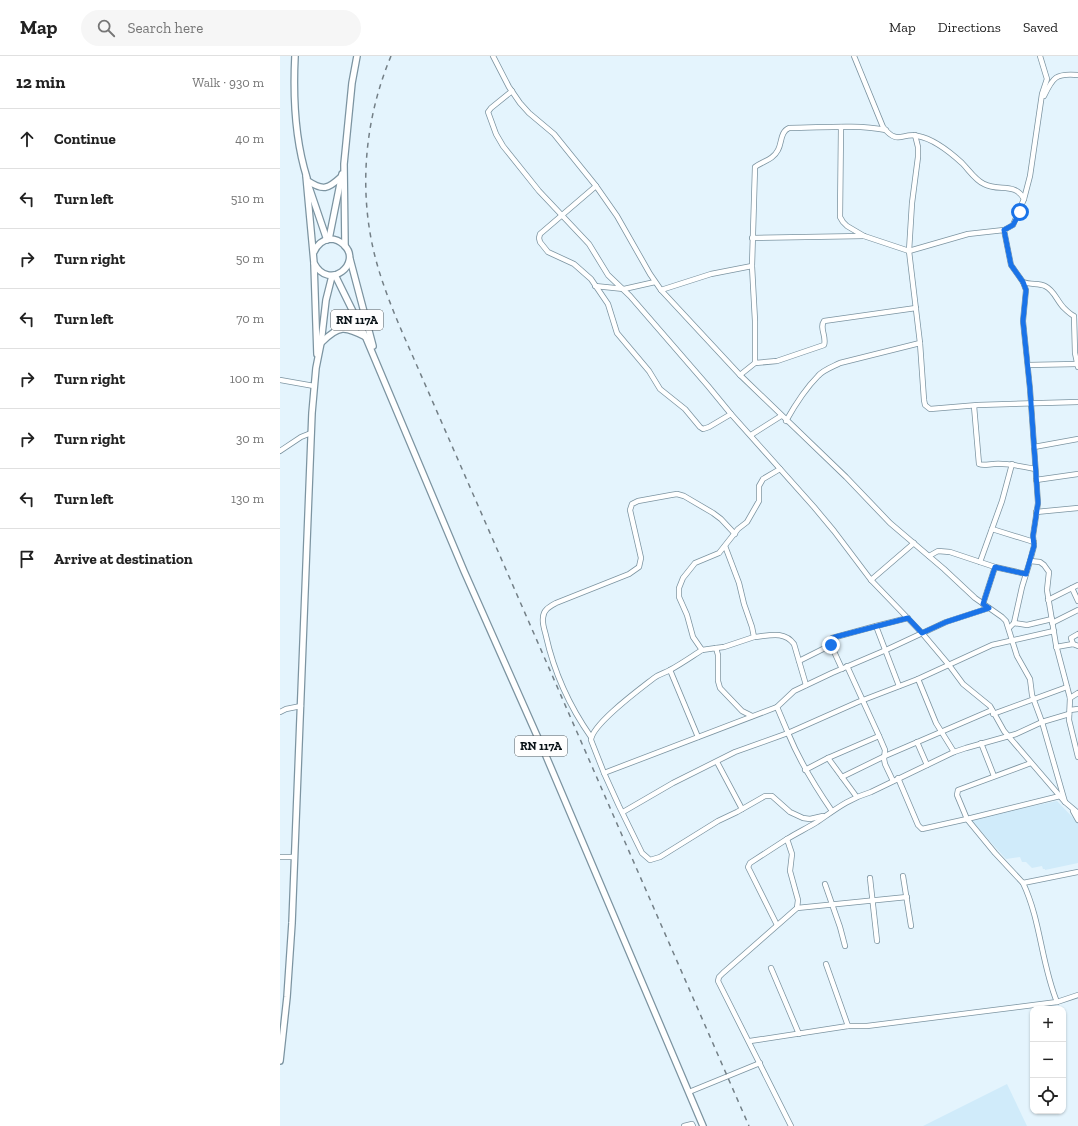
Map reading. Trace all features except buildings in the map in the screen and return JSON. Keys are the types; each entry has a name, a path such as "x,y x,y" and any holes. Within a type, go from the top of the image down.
{"main road":[{"path":"295,56 297,125 300,149 307,179 328,239"},
{"path":"345,246 344,164 356,56"},
{"path":"328,239 344,164"},
{"path":"307,179 320,188 325,188 341,177"},
{"path":"307,179 314,252 317,360"},
{"path":"314,252 318,244 328,239 335,239 341,242 348,251 378,366"},
{"path":"314,263 321,272 333,275 341,273 345,269 349,258"},
{"path":"280,1061 287,997 292,923 314,386 326,300 333,275"},
{"name":"RN 117A","path":"333,275 366,338 464,571 543,749 704,1126"},
{"path":"321,343 330,334 342,328 355,331 366,338"}],"street":[{"path":"493,56 520,103 529,113 554,134 596,186 617,216 661,290 740,375 786,421 846,477 890,523 983,604 1006,621 1017,656 1030,679 1030,687 1033,698 1042,722 1065,802"},
{"path":"854,56 886,130 895,137 915,135 932,141 963,164 982,184 1018,190 1024,199"},
{"path":"841,127 840,216 847,226 864,236 909,251 968,234 1004,230 1013,225 1024,199 1030,176 1042,94 1047,79 1040,56"},
{"path":"1042,100 1054,78 1060,74 1078,75"},
{"path":"512,91 488,112 496,134 507,152 539,191 589,244 608,274 624,289 708,386 730,414 751,435 834,531 871,580 922,633 963,684 985,702 1008,736 1065,802 1078,813"},
{"path":"755,363 752,238 755,167 772,158 776,153 783,133 789,128 861,127 886,130"},
{"path":"915,135 918,148 918,157 912,203 909,251 920,343 925,405 934,410 948,407 1078,402"},
{"path":"596,186 540,234 540,242 548,252 574,264 591,279 608,304 617,333 644,365 663,392 685,409 703,429 730,414"},
{"path":"1004,230 1011,265 1023,282 1026,290 1023,321 1032,403 1038,503 1033,536 1034,546 1014,623 1009,628"},
{"path":"752,238 864,236"},
{"path":"661,290 711,274 752,266"},
{"path":"595,286 624,289 655,282"},
{"path":"1023,282 1045,286 1055,296 1063,308 1076,317 1075,353 1078,366 1028,365"},
{"path":"740,375 755,363 777,360 824,345 825,341 822,325 824,321 916,308"},
{"path":"786,421 796,402 818,376 829,368 840,363 920,343"},
{"path":"280,380 314,386"},
{"path":"974,406 979,464 1002,463 1035,469"},
{"path":"751,435 781,416"},
{"path":"280,451 301,437 311,434"},
{"path":"1034,447 1078,439"},
{"path":"980,562 1002,501 1012,464"},
{"path":"702,650 692,637 687,616 679,597 679,588 683,578 696,563 719,553 747,522 758,504 760,498 759,486 763,479 780,469"},
{"path":"1036,480 1078,474"},
{"path":"735,534 713,512 684,496 677,494 638,501 632,504 630,510 641,558 639,567 629,574 556,602 548,608 544,613 542,620 550,653 578,719 591,737 604,773 642,853 648,859 654,860 718,821 768,795 796,816 810,819 825,815"},
{"path":"1036,512 1078,508"},
{"path":"992,529 1034,542"},
{"path":"871,580 914,543"},
{"path":"725,546 739,583 754,638"},
{"path":"929,556 938,551 950,552 995,567 1026,574"},
{"path":"1030,561 1040,562 1049,572 1047,583 1048,600 1056,647 1070,698 1070,727 1078,757"},
{"path":"983,604 995,567"},
{"path":"1048,600 1078,585"},
{"path":"1072,588 1078,601"},
{"path":"604,773 777,707 794,691 806,685 946,622 989,608"},
{"path":"1014,623 1027,625 1052,621 1078,610"},
{"path":"842,669 831,645 832,638 908,618"},
{"path":"876,626 899,686"},
{"path":"623,812 673,782 735,752 788,733 863,700 918,679 992,645 1054,631"},
{"path":"1073,644 1071,638 1078,634"},
{"path":"591,737 619,705 655,677 670,670 702,650 724,648 754,638 772,635 786,636 794,644 806,685"},
{"path":"1056,647 1073,644 1078,646"},
{"path":"799,661 831,645"},
{"path":"716,648 718,655 718,681 720,688 742,712 752,716"},
{"path":"848,666 885,750 885,764 895,779 920,828 967,819 1060,796"},
{"path":"670,670 698,737"},
{"path":"918,679 936,723 954,752"},
{"path":"842,776 942,732 993,712 1067,687"},
{"path":"1070,698 1078,693"},
{"path":"280,712 286,709 301,706"},
{"path":"777,707 805,770 832,811"},
{"path":"777,925 748,867 750,863 856,796 871,792 895,779 954,752 1016,734 1078,708"},
{"path":"805,770 828,758 879,736"},
{"path":"917,742 927,765"},
{"path":"981,743 994,776"},
{"path":"828,758 856,796"},
{"path":"717,762 742,809"},
{"path":"1031,763 958,790 957,795 967,819 995,853 1023,883 1031,904 1046,969 1057,1002"},
{"path":"1072,809 1078,820"},
{"path":"787,839 792,854 790,871 798,900 797,908"},
{"path":"280,857 294,857"},
{"path":"1023,883 1078,872"},
{"path":"902,876 907,896 911,926"},
{"path":"870,878 877,940"},
{"path":"825,884 845,946"},
{"path":"792,1126 750,1041 719,986 719,977 797,908 907,896"},
{"path":"826,964 848,1026"},
{"path":"772,968 799,1034"},
{"path":"750,1041 848,1026 867,1026 1057,1002 1078,995"},
{"path":"689,1092 760,1063"},
{"path":"684,1126 692,1125 701,1120"}],"shaded area":[{"path":"1057,801 1078,823 1078,863 1045,870 1042,866 1032,868 1026,862 1022,862 1020,857 1006,859 970,819"},
{"path":"1007,1084 1027,1126 923,1126"}],"railway":[{"path":"391,56 381,82 374,110 366,165 368,222 373,250 381,277 405,339 749,1126"}],"route":[{"path":"831,645 832,638 908,618 922,633 946,622 989,608 983,604 995,567 1026,574 1034,546 1033,536 1038,503 1034,457 1034,431 1023,321 1026,290 1023,282 1011,265 1004,230 1013,225 1020,212"}]}
